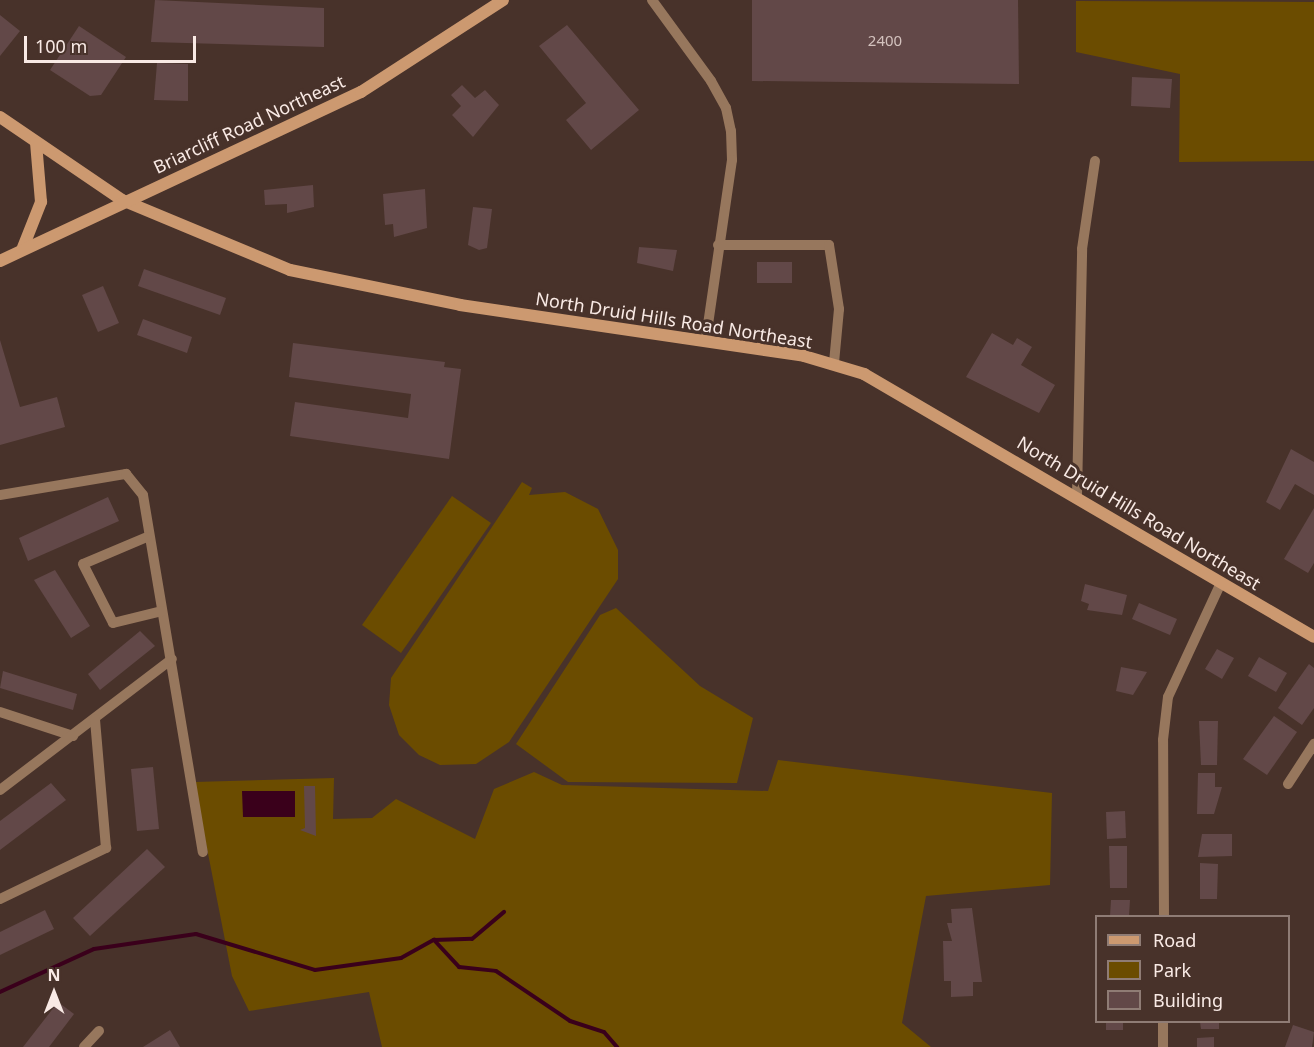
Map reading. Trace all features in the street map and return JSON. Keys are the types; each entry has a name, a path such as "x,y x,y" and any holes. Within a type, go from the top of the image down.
{"main road":[{"name":"Briarcliff Road Northeast","path":"0,261 122,200 385,79 503,0"},
{"name":"North Druid Hills Road Northeast","path":"0,117 122,200 290,270 460,305 706,339 834,363 864,374 1077,495 1314,637"},
{"path":"21,250 41,202 36,143"}],"street":[{"path":"652,0 726,108 732,160 706,339"},
{"path":"1077,495 1082,249 1095,161"},
{"path":"718,245 829,246 839,309 834,363"},
{"path":"0,495 126,474 143,495 147,537 172,659 203,852"},
{"path":"147,537 83,564 113,623 162,611"},
{"path":"1164,915 1162,740 1168,697 1221,583"},
{"path":"0,790 172,659"},
{"path":"0,712 73,736"},
{"path":"0,899 106,848 95,719"},
{"path":"1288,784 1314,744"},
{"path":"1163,1023 1163,1047"},
{"path":"84,1047 99,1031"}],"green space":[{"path":"1076,1 1314,2 1314,161 1179,162 1180,74 1076,52"},
{"path":"522,482 532,488 529,495 565,492 598,509 618,550 618,579 509,742 476,764 440,765 419,755 399,735 389,705 391,678"},
{"path":"452,496 491,523 401,653 362,625"},
{"path":"616,608 700,686 753,718 737,783 568,782 516,744 600,615"},
{"path":"778,760 1052,793 1050,885 926,896 902,1023 931,1047 382,1047 369,992 249,1011 232,976 194,782 334,778 333,819 372,818 396,799 475,839 494,789 534,772 562,785 768,791"}],"shaded area":[{"path":"242,791 295,791 295,817 243,817"}],"building":[{"path":"155,0 324,8 324,47 151,42"},
{"path":"752,0 1018,0 1019,84 752,81"},
{"path":"0,15 20,31 0,56"},
{"path":"567,25 639,110 591,150 566,120 586,103 539,46"},
{"path":"79,26 126,57 101,95 90,96 50,70"},
{"path":"157,63 188,64 188,101 154,100"},
{"path":"1132,77 1172,79 1170,108 1131,106"},
{"path":"462,85 475,98 485,90 499,105 473,137 452,115 461,106 451,95"},
{"path":"313,185 314,207 287,213 287,204 265,205 264,190"},
{"path":"425,189 427,228 394,237 393,224 385,225 383,194"},
{"path":"473,207 492,209 487,248 479,250 468,245"},
{"path":"639,247 677,250 673,271 637,263"},
{"path":"757,262 792,262 792,283 757,283"},
{"path":"144,269 226,298 220,315 138,286"},
{"path":"103,286 119,323 98,332 82,295"},
{"path":"143,319 192,337 187,353 137,335"},
{"path":"992,333 1013,345 1017,338 1032,347 1021,365 1055,385 1039,413 966,377"},
{"path":"0,340 20,407 57,397 65,427 0,445"},
{"path":"293,343 445,362 444,367 461,369 449,459 290,436 295,402 408,418 411,394 289,377"},
{"path":"1291,449 1314,462 1314,495 1295,484 1280,510 1266,502"},
{"path":"108,497 119,521 28,561 19,538"},
{"path":"1314,508 1314,563 1308,573 1284,559"},
{"path":"55,570 90,626 71,638 34,580"},
{"path":"1085,584 1127,595 1122,615 1087,610 1089,604 1081,601"},
{"path":"1139,603 1177,619 1170,635 1132,619"},
{"path":"140,631 155,646 100,690 88,674"},
{"path":"1217,649 1234,658 1222,679 1205,669"},
{"path":"1259,657 1287,673 1276,692 1248,676"},
{"path":"1309,664 1314,668 1314,708 1302,725 1278,708"},
{"path":"1121,667 1147,672 1133,695 1116,691"},
{"path":"3,671 77,694 73,710 0,688"},
{"path":"1274,716 1297,732 1267,775 1243,759"},
{"path":"1199,721 1218,721 1217,765 1201,765"},
{"path":"153,767 159,829 137,831 131,769"},
{"path":"1198,773 1215,773 1215,787 1222,787 1214,814 1197,814"},
{"path":"51,783 66,800 0,850 0,821"},
{"path":"304,786 315,786 316,836 300,830 305,828"},
{"path":"1125,811 1126,838 1107,839 1106,812"},
{"path":"1202,834 1232,834 1232,856 1198,857"},
{"path":"1109,846 1127,846 1127,888 1110,888"},
{"path":"147,849 165,867 90,936 73,918"},
{"path":"1200,863 1218,864 1217,899 1200,899"},
{"path":"1111,900 1130,900 1129,915 1110,915"},
{"path":"972,908 982,982 973,982 973,996 951,997 951,981 944,981 943,941 952,941 947,923 952,923 951,909"},
{"path":"45,910 54,929 0,955 0,932"},
{"path":"58,1002 74,1014 49,1047 23,1047"},
{"path":"1106,1023 1123,1023 1123,1030 1106,1030"},
{"path":"1200,1023 1219,1023 1219,1029 1201,1029"},
{"path":"1293,1025 1314,1032 1312,1047 1285,1047"},
{"path":"170,1030 180,1047 143,1047"},
{"path":"1214,1037 1214,1047 1197,1047 1197,1038"}],"waterway":[{"path":"434,940 472,939 504,912"},
{"path":"0,992 94,949 196,934 315,970 401,958 434,940 459,967 496,971 570,1021 604,1032 617,1047"}]}
